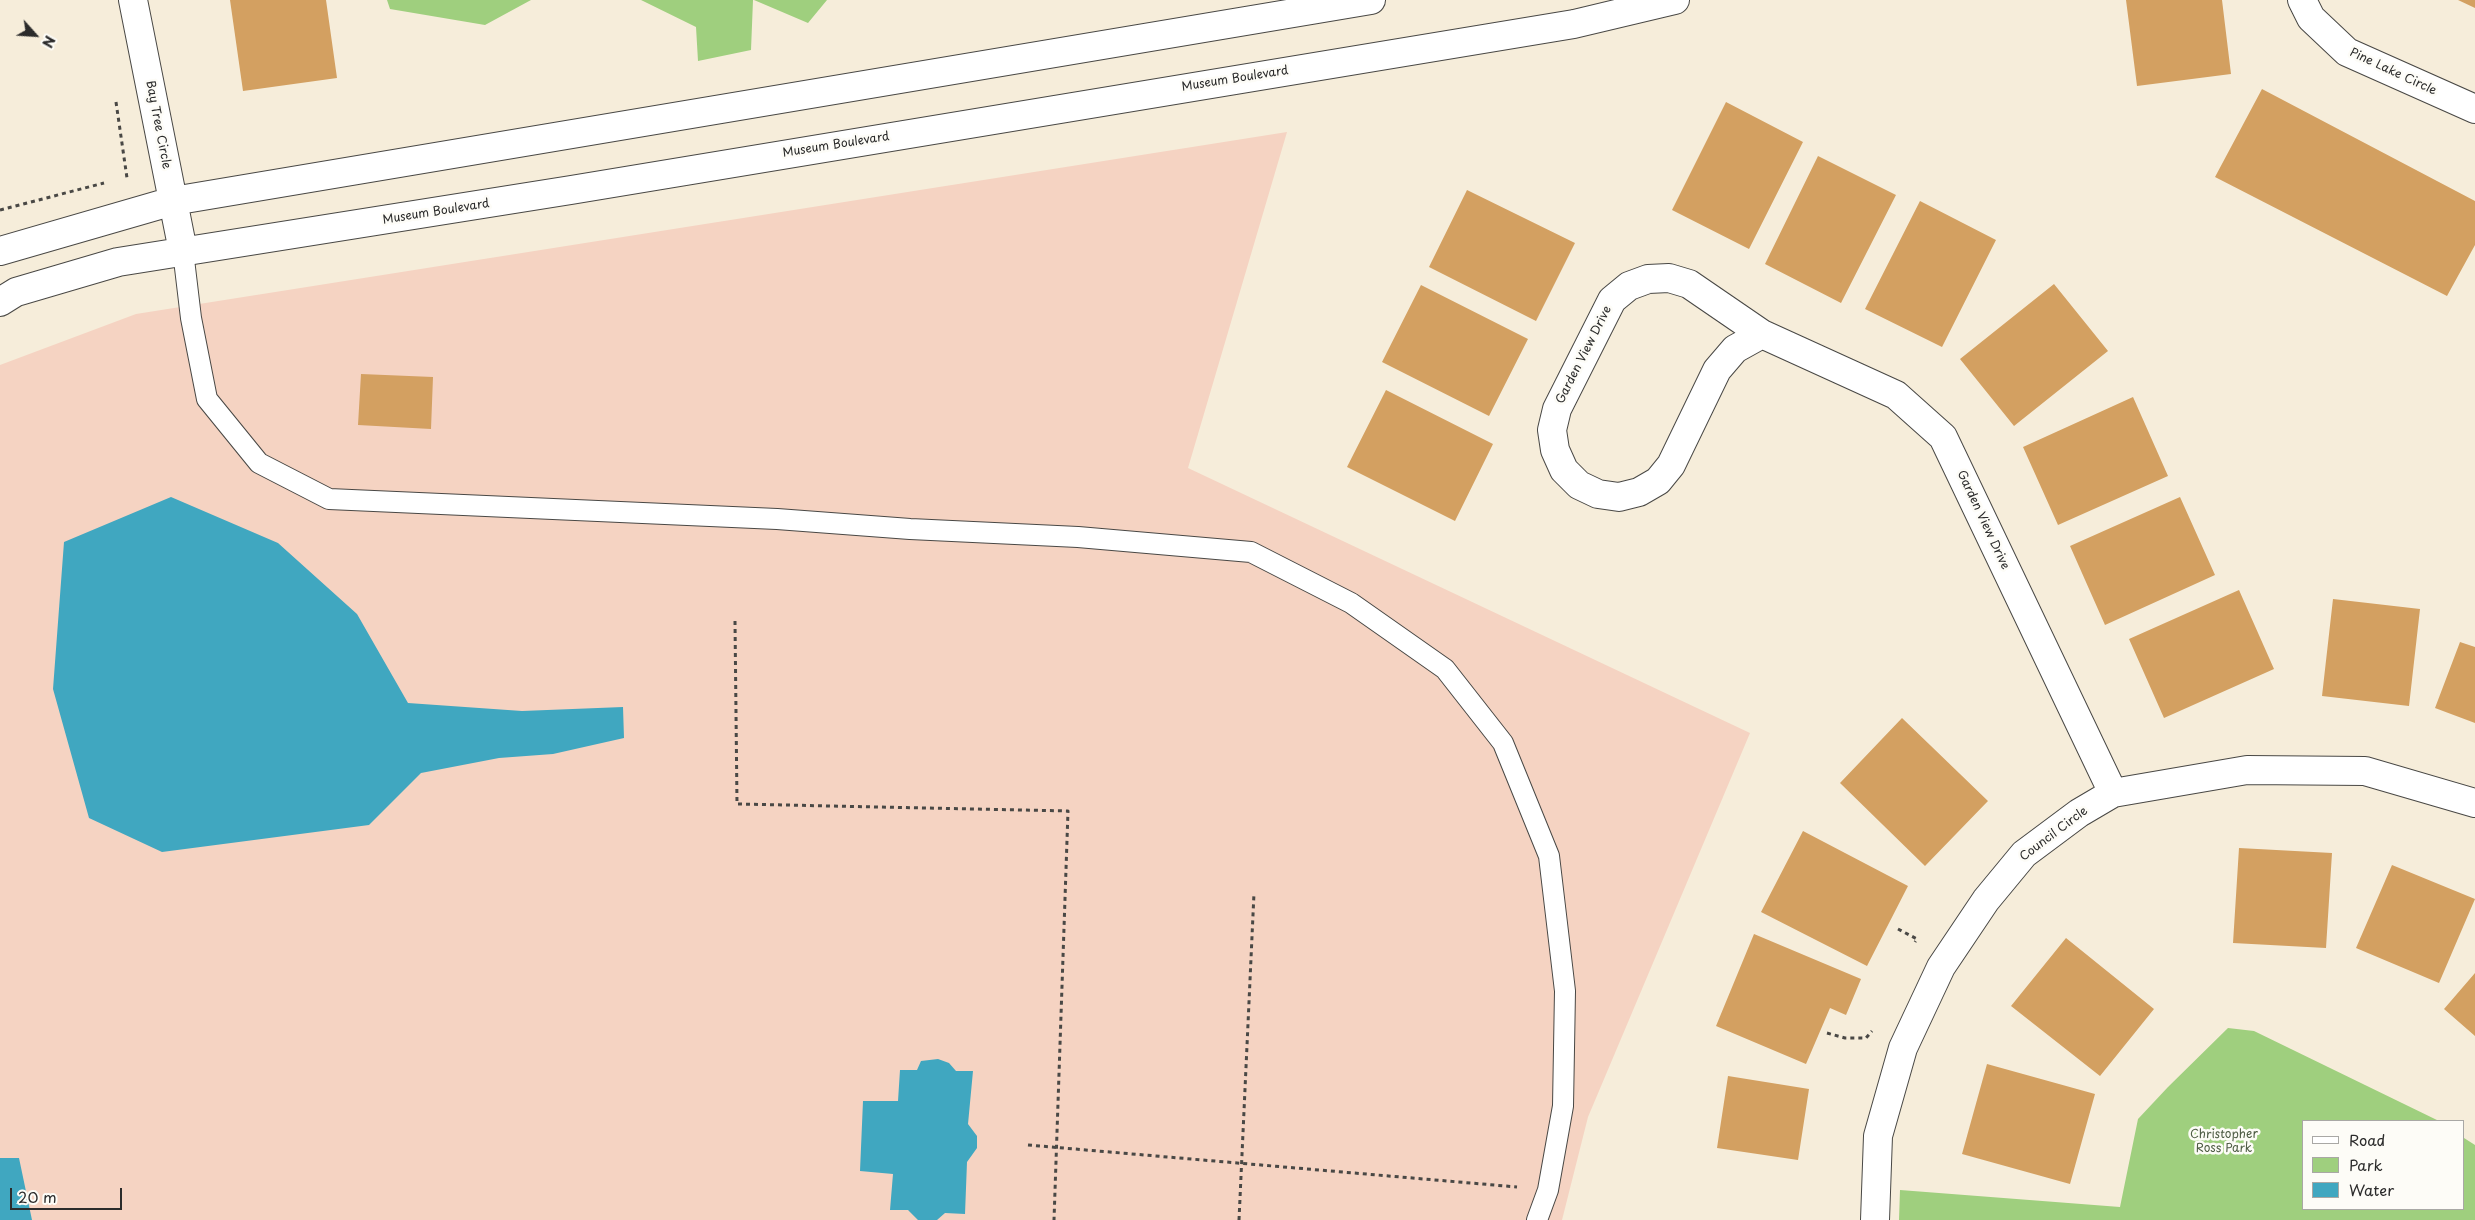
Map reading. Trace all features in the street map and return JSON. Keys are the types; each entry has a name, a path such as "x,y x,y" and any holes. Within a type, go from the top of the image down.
{"street":[{"name":"Bay Tree Circle","path":"133,0 184,251"},
{"path":"0,250 174,201 1371,0"},
{"name":"Museum Boulevard","path":"0,302 16,292 118,262 562,192 1555,27 1675,0"},
{"name":"Pine Lake Circle","path":"2302,0 2310,18 2348,52 2475,109"},
{"name":"Garden View Drive","path":"1762,334 1735,349 1717,370 1671,465 1658,481 1639,492 1612,496 1598,494 1579,485 1564,470 1554,450 1553,436 1557,409 1612,300 1628,286 1648,279 1662,278 1689,284 1762,334 1896,395 1943,437 2113,792"},
{"name":"Council Circle","path":"1875,1220 1878,1136 1902,1048 1941,967 1986,900 2024,854 2079,813 2113,792 2247,770 2365,771 2475,803"}],"lane":[{"path":"184,251 191,318 206,399 260,463 330,499 767,518 1078,537 1252,552 1352,603 1445,669 1502,742 1549,856 1565,991 1563,1106 1548,1190 1537,1220"}],"path":[{"path":"735,621 737,804 1068,811 1054,1220"},
{"path":"1239,1220 1254,893"},
{"path":"1898,929 1917,939 1913,947"},
{"path":"1827,1033 1845,1038 1866,1038 1872,1030"},
{"path":"1028,1145 1548,1190"}],"shaded area":[{"path":"1287,132 1188,468 1750,733 1588,1117 1562,1220 0,1220 0,365 136,314"}],"green space":[{"path":"387,0 531,0 485,25 390,9"},
{"path":"641,0 753,0 751,50 698,61 696,27"},
{"path":"754,0 827,0 808,23"},
{"name":"Christopher Ross Park","path":"2228,1028 2254,1031 2437,1120 2302,1120 2302,1210 2465,1210 2465,1139 2475,1145 2475,1220 1899,1220 1900,1190 2120,1207 2138,1119"}],"water":[{"path":"171,497 278,543 357,614 408,703 522,711 623,707 624,738 553,754 499,758 421,773 369,825 162,852 89,818 53,689 64,542"},
{"path":"938,1059 949,1063 956,1071 973,1071 968,1124 977,1136 977,1148 967,1162 965,1214 945,1213 937,1220 918,1220 908,1210 890,1210 893,1174 860,1171 863,1101 898,1101 900,1070 917,1070 921,1061"},
{"path":"0,1158 19,1158 32,1220 0,1220"}],"building":[{"path":"230,0 326,0 337,78 243,91"},
{"path":"2126,0 2222,0 2231,74 2137,86"},
{"path":"2458,0 2475,0 2475,8"},
{"path":"2262,89 2475,201 2475,245 2447,296 2215,177"},
{"path":"1726,102 1803,142 1749,249 1672,210"},
{"path":"1818,156 1896,195 1841,303 1765,264"},
{"path":"1467,190 1575,243 1536,321 1429,267"},
{"path":"1920,201 1996,240 1942,347 1865,309"},
{"path":"2054,284 2108,351 2014,426 1960,359"},
{"path":"1421,285 1528,339 1489,416 1382,362"},
{"path":"361,374 433,377 431,429 358,425"},
{"path":"1386,390 1493,444 1455,521 1347,467"},
{"path":"2133,397 2168,476 2058,525 2023,447"},
{"path":"2180,497 2215,575 2105,625 2070,546"},
{"path":"2239,590 2274,669 2164,718 2129,639"},
{"path":"2333,599 2420,609 2409,706 2322,696"},
{"path":"2460,642 2475,647 2475,723 2435,708"},
{"path":"1902,718 1988,801 1925,866 1840,783"},
{"path":"1803,831 1908,886 1867,966 1761,912"},
{"path":"2239,848 2332,853 2326,948 2233,943"},
{"path":"2392,865 2475,899 2439,983 2356,948"},
{"path":"1754,934 1861,979 1846,1015 1830,1008 1806,1064 1716,1026"},
{"path":"2066,938 2154,1009 2100,1076 2011,1006"},
{"path":"2475,973 2475,1036 2444,1009"},
{"path":"1987,1064 2095,1094 2070,1184 1962,1154"},
{"path":"1728,1076 1809,1089 1798,1160 1717,1148"}]}
